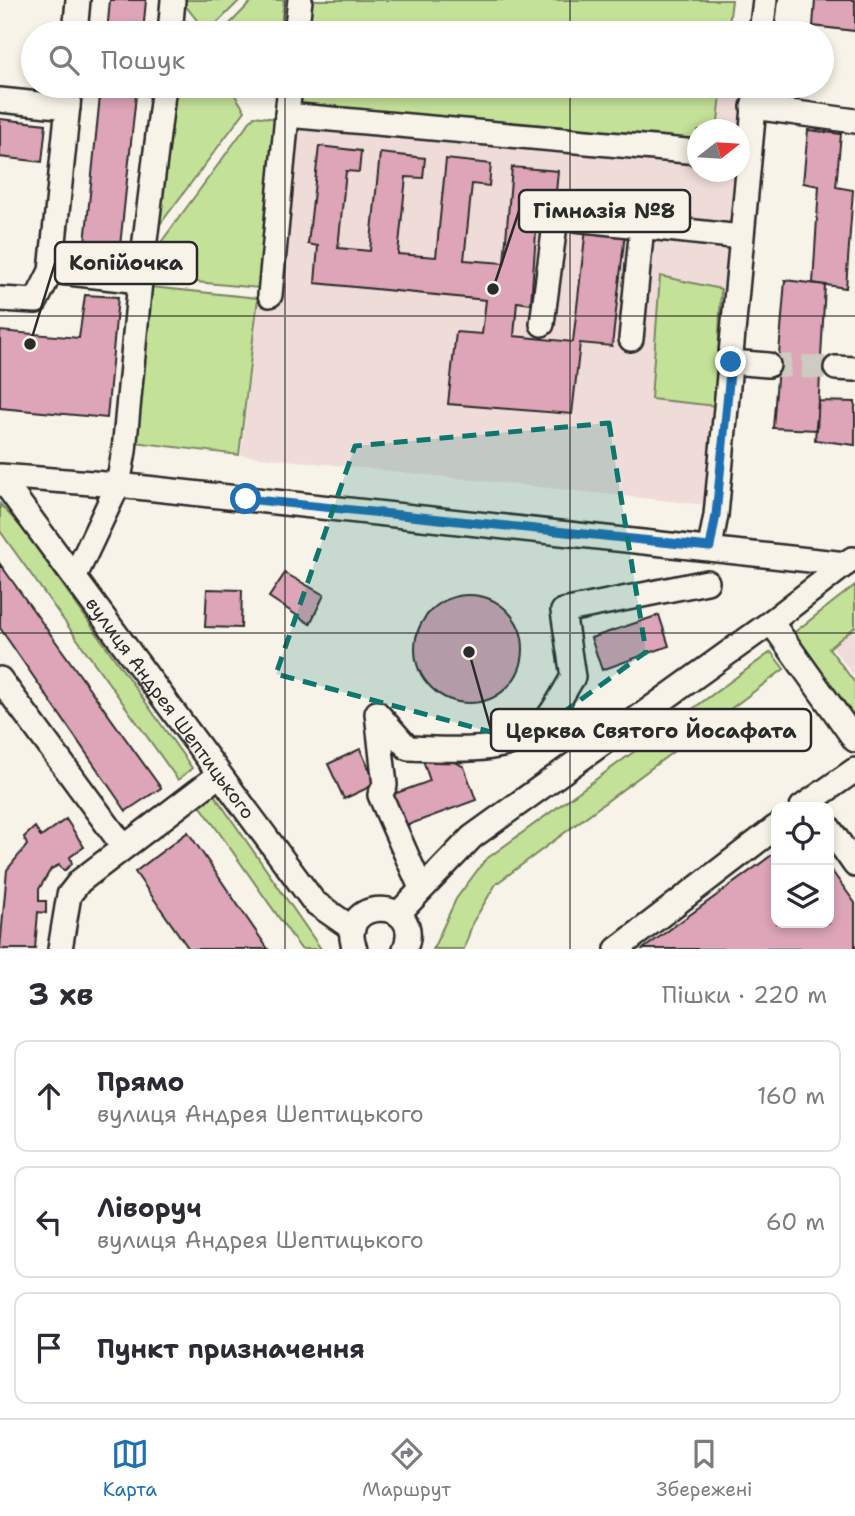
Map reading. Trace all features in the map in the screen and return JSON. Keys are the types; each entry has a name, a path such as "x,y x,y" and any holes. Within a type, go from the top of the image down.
{"street":[{"path":"76,21 78,0"},
{"path":"171,21 173,0"},
{"path":"297,21 300,0"},
{"path":"762,21 765,0"},
{"path":"0,100 34,98"},
{"path":"0,299 36,301 51,271 69,98"},
{"path":"75,576 118,485 163,98"},
{"path":"270,295 289,98"},
{"path":"750,119 754,98"},
{"path":"762,98 855,121"},
{"path":"287,115 687,151"},
{"path":"710,547 716,515 731,362 741,237 742,182"},
{"path":"542,324 556,217 741,237"},
{"path":"631,339 642,226"},
{"path":"51,271 140,281"},
{"path":"731,362 768,365"},
{"name":"вулиця Андрея Шептицького","path":"0,476 118,485 851,561"},
{"name":"вулиця Андрея Шептицького","path":"0,476 314,902 354,939"},
{"path":"398,914 472,837 771,622 851,561"},
{"path":"421,888 380,795 385,785 377,713 408,748 471,750 517,741 544,722 573,677 563,611 707,582"},
{"path":"771,622 855,740"},
{"path":"0,679 123,846"},
{"path":"813,802 855,770"},
{"path":"60,949 69,895 79,881 219,775"},
{"path":"617,949 771,831"},
{"path":"834,835 855,865"},
{"path":"354,939 357,920 371,909 381,908 398,914 408,934 405,949"}],"highlighted area":[{"path":"609,423 646,652 524,741 276,674 355,446"}],"shaded area":[{"path":"281,98 744,98 742,119 687,119 687,182 736,182 707,505 241,455"},
{"path":"855,629 855,677 832,647"}],"green space":[{"path":"181,0 240,0 219,21 198,21"},
{"path":"253,0 284,0 281,21 233,21"},
{"path":"309,0 732,0 729,21 307,21"},
{"path":"174,98 237,98 245,111 158,227"},
{"path":"299,98 721,98 718,119 687,119 687,142 298,107"},
{"path":"254,116 279,119 259,288 153,278 156,249"},
{"path":"660,276 721,289 716,406 651,399"},
{"path":"151,287 258,298 239,455 134,442"},
{"path":"0,504 23,529 192,768 178,780 0,531"},
{"path":"855,585 855,627 829,648 855,683 855,724 791,635"},
{"path":"771,652 784,669 496,884 473,922 464,949 433,949 456,899 485,860"},
{"path":"211,790 321,949 301,949 197,801"}],"building":[{"path":"110,0 146,0 144,21 108,21"},
{"path":"815,0 855,0 855,31 834,28 834,21 813,21"},
{"path":"100,98 136,98 120,246 85,243"},
{"path":"0,119 46,124 42,162 0,157"},
{"path":"808,130 841,134 836,187 853,190 846,288 813,283 819,186 803,183"},
{"path":"319,146 361,151 359,172 346,171 338,248 370,251 380,153 425,158 423,178 406,177 398,254 436,257 446,159 491,164 489,186 472,184 464,260 504,263 512,167 558,171 556,192 539,190 531,304 517,302 514,336 573,342 586,228 625,233 612,346 580,343 572,414 448,404 456,332 482,334 486,300 315,283 318,246 308,244"},
{"path":"785,280 825,285 817,430 773,428"},
{"path":"85,295 118,297 107,418 0,408 0,331 79,338"},
{"path":"818,401 855,402 855,445 815,440"},
{"path":"0,564 161,788 126,811 0,628"},
{"path":"285,573 324,595 310,624 269,597"},
{"path":"207,589 242,590 241,628 205,627"},
{"path":"469,595 490,599 507,611 519,628 523,649 519,670 507,687 490,699 469,703 448,699 431,687 419,670 415,649 419,628 431,611 448,599"},
{"path":"659,615 669,646 602,670 591,638"},
{"path":"360,749 376,784 344,799 328,764"},
{"path":"450,759 464,767 476,800 386,833 391,795 430,781 423,760"},
{"path":"66,819 84,847 70,857 72,864 64,871 59,865 51,869 39,889 39,901 46,901 46,913 38,912 35,949 0,949 7,870 27,845 24,837 35,827 41,837"},
{"path":"188,832 268,949 189,949 135,872"},
{"path":"771,856 771,928 834,928 834,874 855,903 855,949 643,949"}],"tunnel":[{"path":"768,365 836,368"}],"place":[{"name":"Гімназія №8","path":"493,289"},
{"name":"Копійочка","path":"30,344"},
{"name":"Церква Святого Йосафата","path":"469,652"}],"route":[{"path":"246,499 710,547 716,515 731,362"}]}
